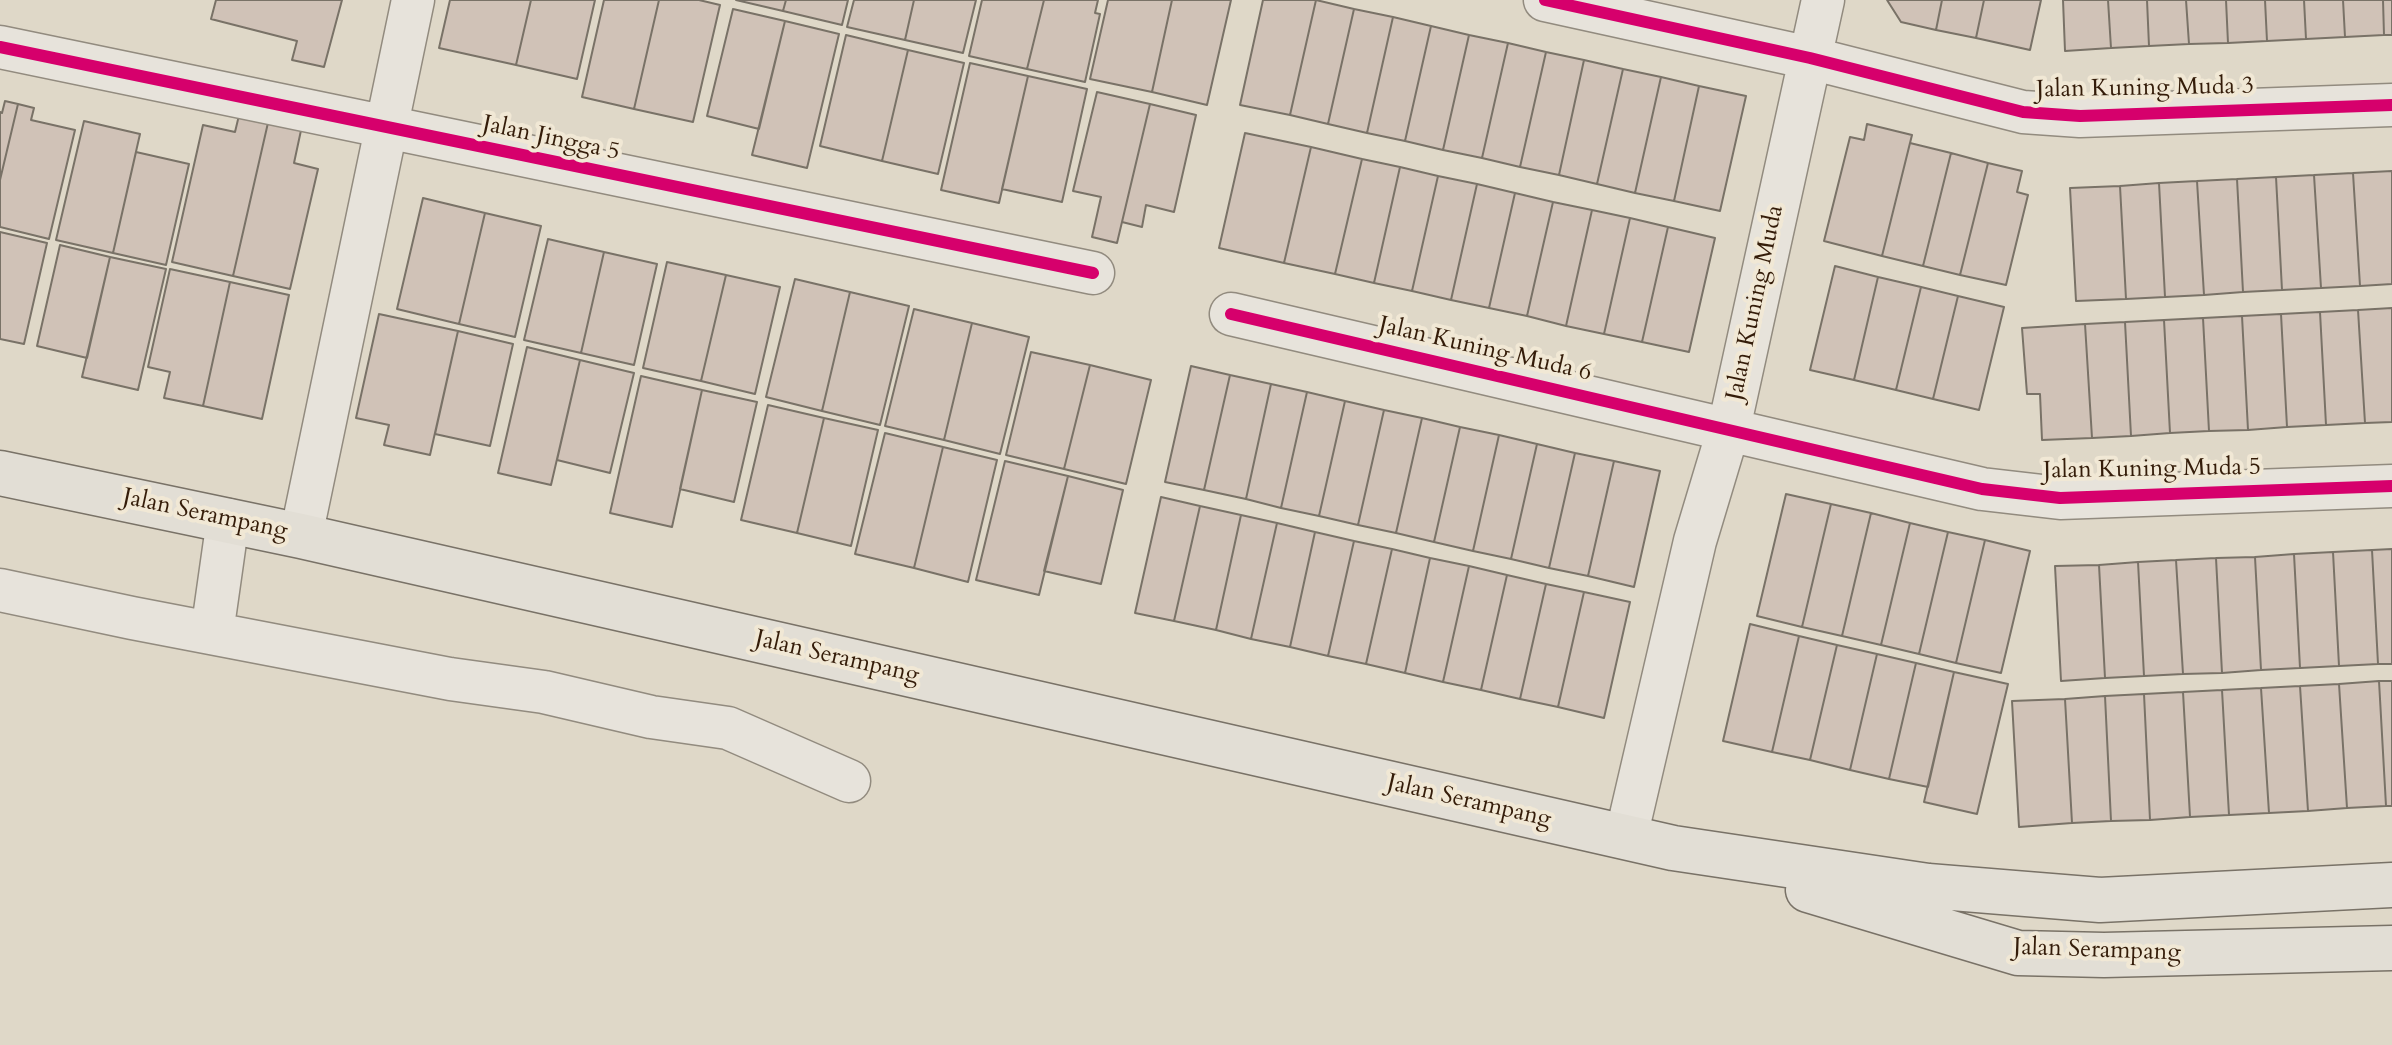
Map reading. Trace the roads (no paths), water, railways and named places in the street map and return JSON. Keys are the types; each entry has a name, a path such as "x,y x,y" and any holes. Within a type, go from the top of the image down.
{"main road":[{"name":"Jalan Serampang","path":"0,473 301,536 1673,848 2018,953 2119,955 2392,948"},
{"name":"Jalan Serampang","path":"1673,848 1928,886 2100,900 2392,885"}],"street":[{"path":"301,536 413,0"},
{"name":"Jalan Kuning Muda 3","path":"1545,0 1810,58 2023,112 2080,116 2392,105"},
{"name":"Jalan Kuning Muda","path":"1626,837 1695,541 1729,428 1823,0"},
{"name":"Jalan Jingga 5","path":"0,47 1093,273"},
{"name":"Jalan Kuning Muda 6","path":"1231,314 1729,428"},
{"name":"Jalan Kuning Muda 5","path":"1729,428 1982,489 2060,498 2392,486"},
{"path":"212,633 228,520"},
{"path":"0,590 450,679 544,692 651,717 728,728 849,781"}]}
